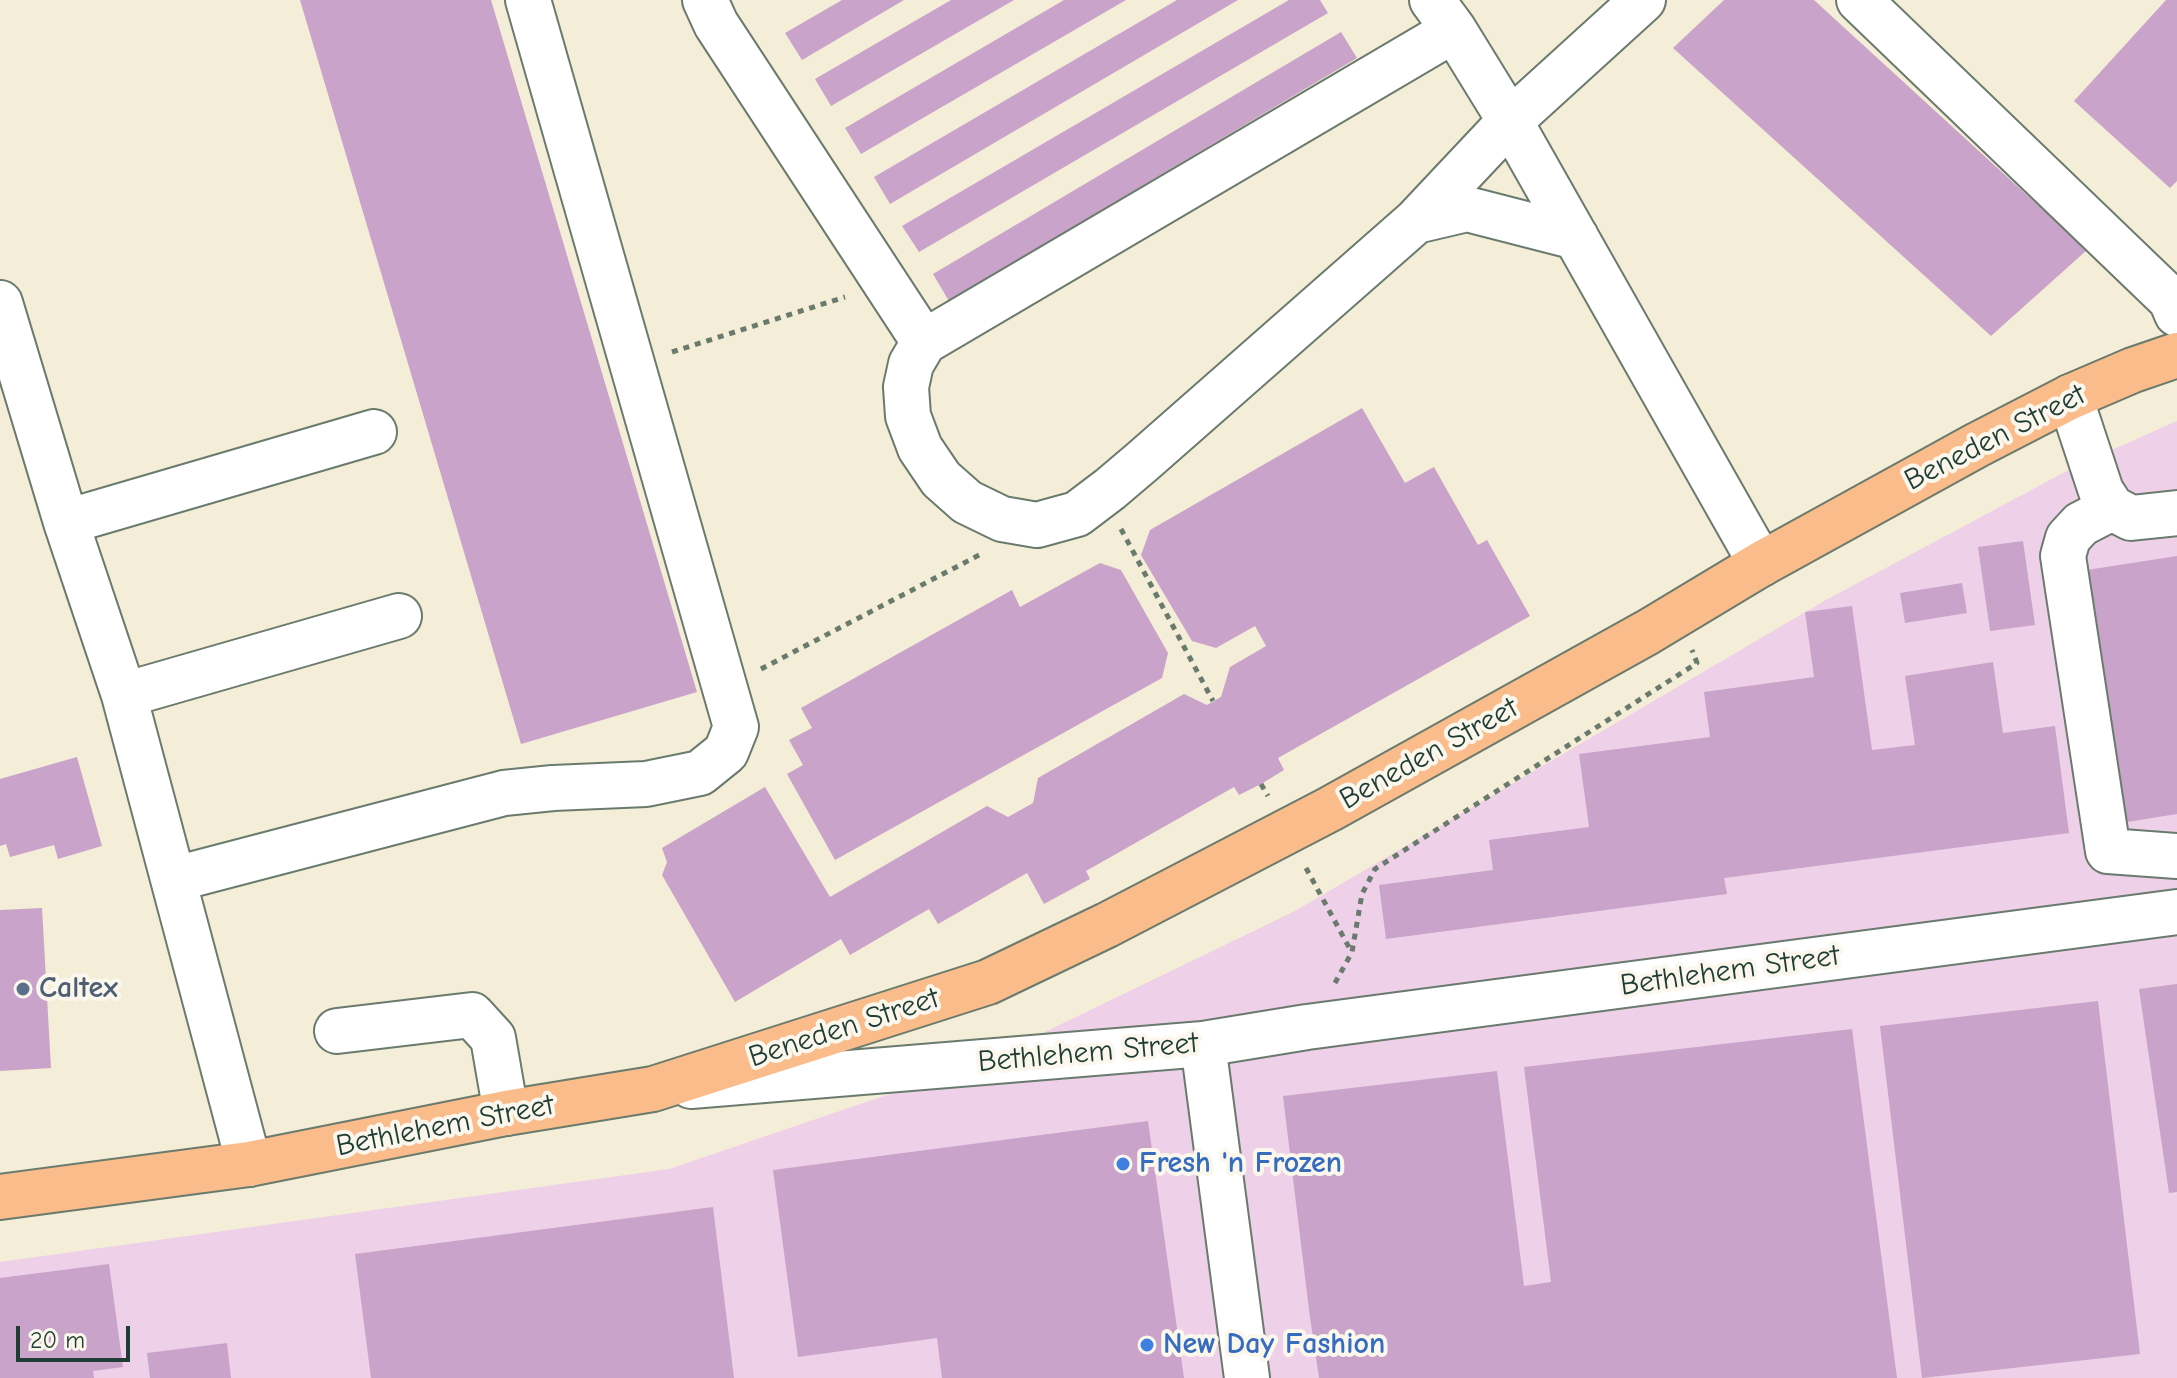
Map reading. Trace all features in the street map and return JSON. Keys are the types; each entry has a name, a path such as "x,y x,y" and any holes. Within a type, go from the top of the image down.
{"main road":[{"name":"Beneden Street","path":"653,1089 988,982 1107,925 1330,809 1977,445 2070,397 2177,355"},
{"name":"Bethlehem Street","path":"0,1197 249,1164 506,1113 653,1089"}],"street":[{"path":"175,879 504,793 646,784 700,773 726,752 736,727 528,0"},
{"path":"705,0 716,24 924,342"},
{"path":"1643,0 1510,121 1416,221 1077,514 1037,525 1002,519 967,502 941,479 920,448 908,416 906,387 911,364 924,342 1443,15 1510,121 1761,564"},
{"path":"1859,0 2170,286"},
{"path":"1416,221 1467,209 1576,237"},
{"path":"0,303 66,522 124,695 249,1164"},
{"path":"2070,397 2101,491 2112,508 2131,518 2177,513"},
{"path":"66,522 374,432"},
{"path":"2112,508 2081,524 2068,538 2063,556 2108,851 2177,856"},
{"path":"124,695 399,616"},
{"name":"Bethlehem Street","path":"653,1089 1203,1044 1307,1027 2177,912"},
{"path":"337,1031 472,1015 493,1038 506,1113"},
{"path":"1203,1044 1247,1378"}],"path":[{"path":"633,365 886,284"},
{"path":"1102,495 1213,701"},
{"path":"725,689 983,553"},
{"path":"1307,1027 1352,952 1362,894 1375,869 1697,663 1673,617"}],"shaded area":[{"path":"2177,421 2177,1378 0,1378 0,1262 669,1169 981,1063 1295,911 1826,600 2078,465"}],"building":[{"path":"300,0 491,0 697,692 521,744"},
{"path":"842,0 904,0 802,60 785,33"},
{"path":"951,0 1014,0 831,106 815,79"},
{"path":"1064,0 1126,0 861,154 845,128"},
{"path":"1177,0 1238,0 890,204 874,177"},
{"path":"1289,0 1320,0 1328,13 919,252 902,226"},
{"path":"1724,0 1814,0 2087,250 1991,336 1673,48"},
{"path":"2166,0 2177,0 2177,181 2170,188 2074,101"},
{"path":"1341,32 1357,58 949,301 933,274"},
{"path":"1362,408 1405,483 1434,467 1478,545 1487,540 1530,616 1278,758 1284,770 1261,784 1239,795 1234,787 1086,871 1090,879 1044,904 1027,873 938,924 929,909 850,955 841,939 735,1002 662,875 667,862 662,848 765,787 830,897 987,806 1008,817 1033,803 1038,778 1184,694 1207,705 1221,697 1230,667 1266,646 1255,626 1216,648 1192,641 1141,555 1150,530"},
{"path":"2023,541 2035,625 1990,631 1978,547"},
{"path":"2177,556 2177,814 2127,822 2087,570"},
{"path":"1100,563 1121,570 1168,653 1162,678 835,860 787,774 803,765 789,740 812,728 801,708 1012,590 1020,607"},
{"path":"1962,583 1967,613 1905,623 1900,593"},
{"path":"1852,606 1872,750 1915,745 1905,676 1993,662 2003,733 2055,726 2069,833 1724,878 1727,894 1386,939 1379,885 1493,870 1489,840 1589,827 1579,754 1710,737 1704,692 1814,677 1805,612"},
{"path":"77,757 102,846 58,859 54,845 10,857 6,844 0,846 0,779"},
{"name":"Caltex","path":"42,908 51,1068 0,1071 0,910"},
{"path":"2177,984 2177,1192 2169,1193 2139,989"},
{"path":"2098,1001 2140,1354 1922,1378 1880,1026"},
{"path":"1852,1029 1897,1378 1319,1378 1283,1096 1497,1071 1524,1286 1551,1282 1524,1067"},
{"path":"1148,1121 1184,1378 942,1378 937,1338 798,1357 773,1170"},
{"path":"713,1207 734,1378 371,1378 355,1254"},
{"path":"109,1264 123,1367 93,1371 94,1378 0,1378 0,1278"},
{"path":"227,1343 231,1378 150,1378 147,1353"}],"place":[{"name":"Caltex","path":"23,989"},
{"name":"Fresh 'n Frozen","path":"1123,1164"},
{"name":"New Day Fashion","path":"1147,1345"}]}
